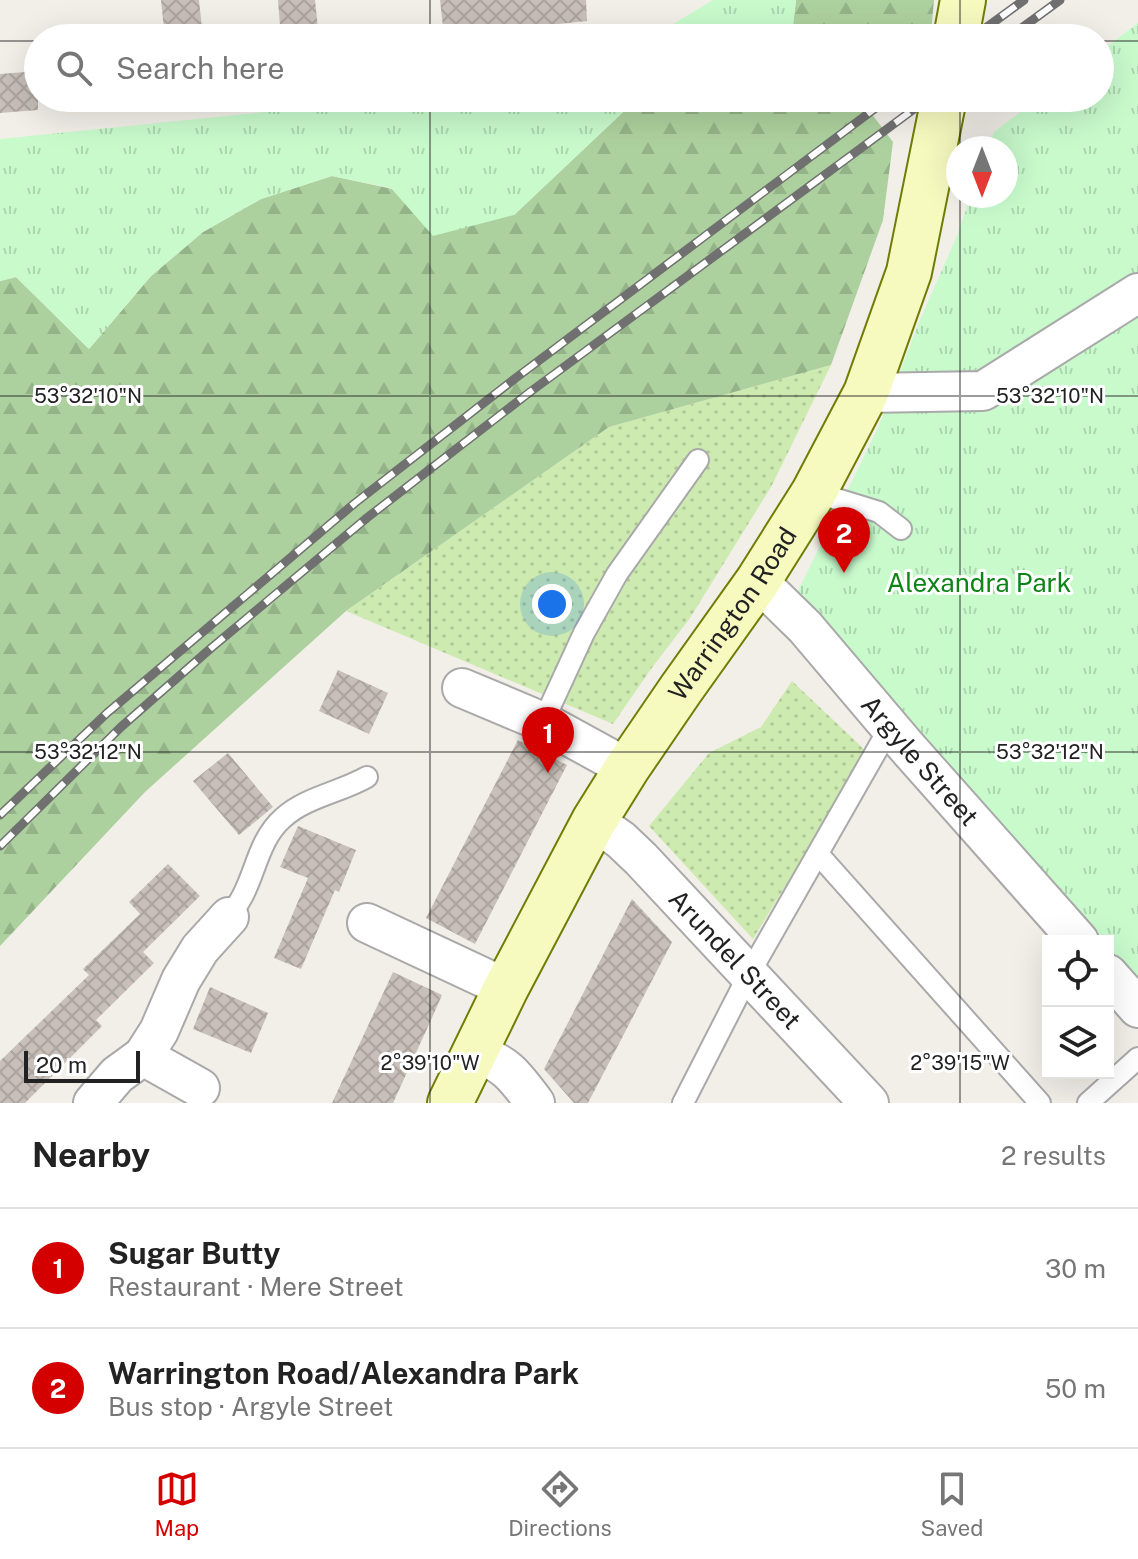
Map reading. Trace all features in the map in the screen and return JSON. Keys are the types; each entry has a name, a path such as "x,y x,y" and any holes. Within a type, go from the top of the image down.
{"main road":[{"path":"959,24 963,0"},
{"name":"Warrington Road","path":"450,1103 506,988 594,821 627,768 758,581 814,492 866,393 909,272 941,112"}],"street":[{"path":"866,393 983,391 1138,293"},
{"name":"Argyle Street","path":"758,581 805,627 1074,935"},
{"path":"462,688 543,722 627,768"},
{"name":"Arundel Street","path":"594,821 641,859 869,1103"},
{"path":"93,1103 117,1075 143,1056 200,949 229,917"},
{"path":"367,923 506,988"},
{"path":"1114,981 1138,1008"},
{"path":"474,1052 508,1069 535,1103"},
{"path":"143,1056 200,1088"}],"lane":[{"path":"543,722 584,633 617,574 698,460"},
{"path":"814,492 879,512 901,529"},
{"path":"683,1103 749,974 890,727"},
{"path":"229,917 242,896 270,833 284,817 305,803 367,777"},
{"path":"818,854 1040,1103"},
{"path":"1088,1103 1138,1058"}],"green space":[{"path":"713,0 796,0 793,24 673,24"},
{"path":"796,0 934,0 932,24 793,24"},
{"name":"Alexandra Park","path":"1138,23 1138,1008 1114,981 1114,935 1074,935 793,601 877,430 967,208 1018,208 1018,136 992,136 994,132 1020,112 1114,112 1114,41"},
{"path":"265,112 623,112 514,215 433,236 391,188 332,176 261,199 203,232 151,276 89,349 16,277 0,281 0,139"},
{"path":"623,112 870,112 893,142 883,220 831,365 609,427 346,611 145,792 0,946 0,281 16,277 89,349 151,276 203,232 261,199 332,176 514,215"},
{"path":"831,365 771,487 690,618 613,724 346,611 609,427"},
{"path":"792,681 867,752 753,939 649,826 709,753 761,727"}],"building":[{"path":"161,0 199,0 202,24 164,24"},
{"path":"278,0 315,0 318,24 280,24"},
{"path":"440,0 586,0 587,21 558,24 443,24"},
{"path":"24,72 24,111 0,113 0,74"},
{"path":"338,670 388,693 369,734 319,711"},
{"path":"518,740 567,765 475,944 426,918"},
{"path":"228,753 273,807 239,835 193,781"},
{"path":"298,826 356,850 301,969 274,958 308,878 280,867"},
{"path":"168,864 200,896 143,952 154,963 96,1020 102,1026 25,1103 0,1103 0,1061 89,975 83,969 140,914 129,902"},
{"path":"632,899 672,942 588,1103 574,1103 544,1069"},
{"path":"393,972 442,995 393,1103 332,1103"},
{"path":"210,987 268,1013 251,1053 193,1029"}],"railway":[{"path":"991,24 1024,0"},
{"path":"1027,24 1060,0"},
{"path":"0,815 107,713 355,503 517,377 870,112"},
{"path":"0,846 121,727 368,517 530,392 910,112"}],"place":[{"name":"Warrington Road/Alexandra Park","path":"844,573"},
{"name":"Sugar Butty","path":"548,773"}]}
